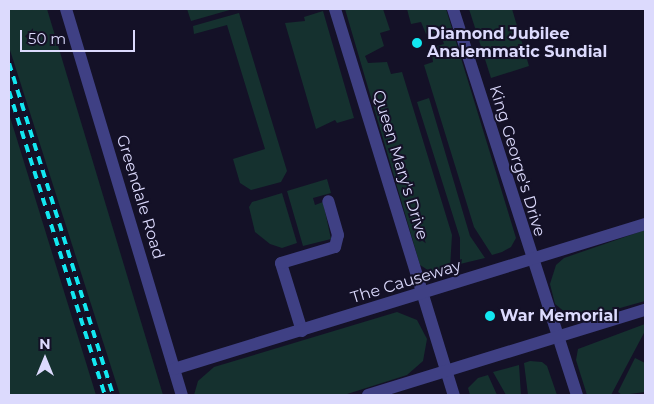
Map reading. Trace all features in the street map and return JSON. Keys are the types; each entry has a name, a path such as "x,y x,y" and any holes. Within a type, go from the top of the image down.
{"street":[{"name":"Greendale Road","path":"66,9 182,395"},
{"name":"Queen Mary's Drive","path":"335,9 454,395"},
{"name":"King George's Drive","path":"453,9 531,260 559,336 577,395"},
{"path":"302,331 281,263 335,246 338,235 328,202"},
{"name":"The Causeway","path":"174,369 645,224"},
{"path":"368,395 645,310"}],"green space":[{"path":"9,9 47,9 163,395 120,395 9,47"},
{"path":"187,9 233,9 191,21"},
{"path":"345,9 383,9 390,30 380,33 384,46 365,56 368,63 387,62 391,74 402,72 452,235 450,269 434,274 420,265"},
{"path":"407,9 446,9 516,238 511,247 502,252 492,255 474,227 424,65 433,62 431,48 444,44 443,41 449,39 447,32 426,34 421,22 411,24"},
{"path":"469,9 512,9 529,66 491,78"},
{"path":"323,11 354,118 337,123 335,120 316,129 285,23 305,21 304,17"},
{"path":"239,13 287,171 281,182 251,190 240,183 233,159 265,149 227,25 194,34 193,26"},
{"path":"429,98 470,236 485,258 460,264 460,238 417,102"},
{"path":"9,114 15,133 96,395 9,395"},
{"path":"327,179 331,193 313,198 315,205 323,202 331,239 303,246 287,191"},
{"path":"282,193 297,243 282,248 270,244 255,232 249,207 252,202"},
{"path":"645,230 645,301 581,319 571,317 555,304 550,284 556,265 564,258"},
{"path":"397,312 417,320 427,339 423,361 407,375 344,395 194,395 198,381 214,367"},
{"path":"645,324 645,331 611,395 587,395 576,360 578,349"},
{"path":"635,358 645,363 645,392 622,395 618,392"},
{"path":"530,361 542,362 547,366 557,395 528,395 524,363"},
{"path":"519,365 521,395 506,395 493,372"},
{"path":"488,375 497,395 470,395 468,388 478,378"}],"railway":[{"path":"9,63 113,395"},
{"path":"9,91 105,395"}],"place":[{"name":"Diamond Jubilee Analemmatic Sundial","path":"417,43"},
{"name":"War Memorial","path":"490,316"}]}
